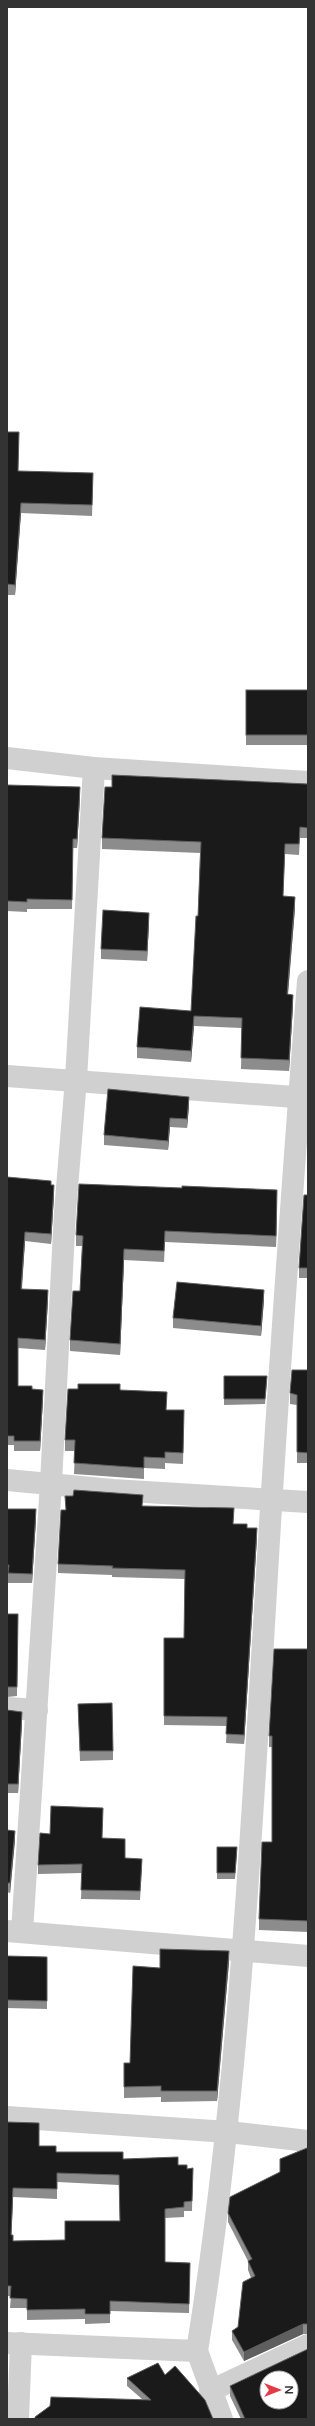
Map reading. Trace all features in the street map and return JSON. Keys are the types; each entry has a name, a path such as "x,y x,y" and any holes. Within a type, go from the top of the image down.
{"street":[{"path":"7,758 94,768 308,782"},
{"path":"94,768 76,1079 65,1212 52,1483 37,1710 15,1932 244,1949 308,1956"},
{"path":"222,2419 210,2391 198,2351 228,2132 244,1949 271,1501 303,1098 308,981"},
{"path":"7,1076 76,1079 303,1098"},
{"path":"7,1480 52,1483 113,1490 271,1501 308,1502"},
{"path":"7,1708 37,1710"},
{"path":"7,2117 228,2132 308,2141"},
{"path":"18,2419 14,2343 198,2351"},
{"path":"210,2391 308,2345"}],"building":[{"path":"7,432 19,432 18,471 93,473 92,505 21,503 15,585 7,584"},
{"path":"246,690 308,690 308,735 246,735"},
{"path":"112,775 308,784 308,828 300,827 299,844 285,844 283,896 295,897 287,994 293,995 289,1060 241,1058 242,1018 194,1016 191,1051 137,1047 140,1007 191,1011 196,916 198,916 201,842 102,838 105,787 112,787"},
{"path":"7,785 80,787 77,839 73,839 72,900 27,899 27,902 7,901"},
{"path":"103,910 149,913 147,951 101,949"},
{"path":"108,1089 189,1097 187,1119 170,1118 168,1141 104,1135"},
{"path":"7,1177 51,1181 51,1185 54,1185 51,1234 25,1232 21,1289 48,1290 45,1340 18,1338 18,1386 32,1386 32,1389 43,1390 40,1441 14,1441 14,1436 7,1436"},
{"path":"79,1184 277,1190 276,1236 165,1231 164,1251 124,1249 120,1344 70,1340 73,1291 80,1291 83,1236 76,1235"},
{"path":"304,1195 308,1195 308,1268 299,1268"},
{"path":"177,1282 264,1290 261,1326 173,1318"},
{"path":"292,1370 308,1370 308,1453 297,1452 297,1395 290,1393"},
{"path":"224,1376 267,1376 265,1399 224,1399"},
{"path":"78,1384 120,1384 120,1390 167,1392 166,1410 184,1410 183,1453 165,1452 165,1458 144,1457 144,1468 74,1463 75,1440 65,1440 68,1389 78,1389"},
{"path":"74,1490 143,1495 142,1506 234,1508 233,1524 247,1524 247,1528 257,1528 244,1735 226,1734 227,1717 164,1716 164,1638 184,1638 185,1570 112,1568 113,1566 58,1564 61,1510 66,1510 65,1496 73,1496"},
{"path":"7,1509 36,1509 32,1574 8,1573"},
{"path":"7,1614 18,1614 17,1687 7,1687"},
{"path":"274,1649 308,1649 308,1921 259,1919 262,1842 272,1842 272,1736 269,1736"},
{"path":"112,1703 113,1751 80,1751 78,1704"},
{"path":"7,1710 22,1712 18,1784 7,1784"},
{"path":"51,1806 103,1808 102,1838 125,1839 125,1858 142,1859 140,1891 81,1890 82,1864 38,1865 40,1833 50,1834"},
{"path":"7,1830 15,1831 10,1883 7,1883"},
{"path":"217,1847 237,1847 235,1873 217,1873"},
{"path":"160,1949 229,1951 217,2091 161,2091 161,2086 124,2087 124,2063 130,2063 133,1966 160,1968"},
{"path":"7,1956 47,1957 47,2001 7,2000"},
{"path":"7,2122 39,2123 39,2146 56,2146 56,2152 123,2152 123,2159 178,2157 178,2165 187,2165 187,2169 193,2168 192,2201 184,2202 184,2207 165,2209 165,2262 190,2263 189,2304 110,2301 110,2314 85,2314 85,2309 27,2310 27,2299 10,2298 11,2286 7,2286","holes":["57,2173 119,2175 120,2221 65,2221 65,2240 13,2241 13,2235 11,2235 13,2188 57,2189"]},
{"path":"307,2148 308,2324 303,2324 244,2352 232,2331 238,2327 243,2282 255,2276 248,2261 252,2259 228,2213 230,2197 280,2172 280,2159"},
{"path":"308,2349 308,2419 245,2419 230,2386 259,2372 259,2410 299,2410 299,2370 264,2370"},
{"path":"158,2363 165,2375 175,2366 205,2400 213,2419 35,2419 35,2417 50,2406 51,2397 151,2400 127,2378"}]}
